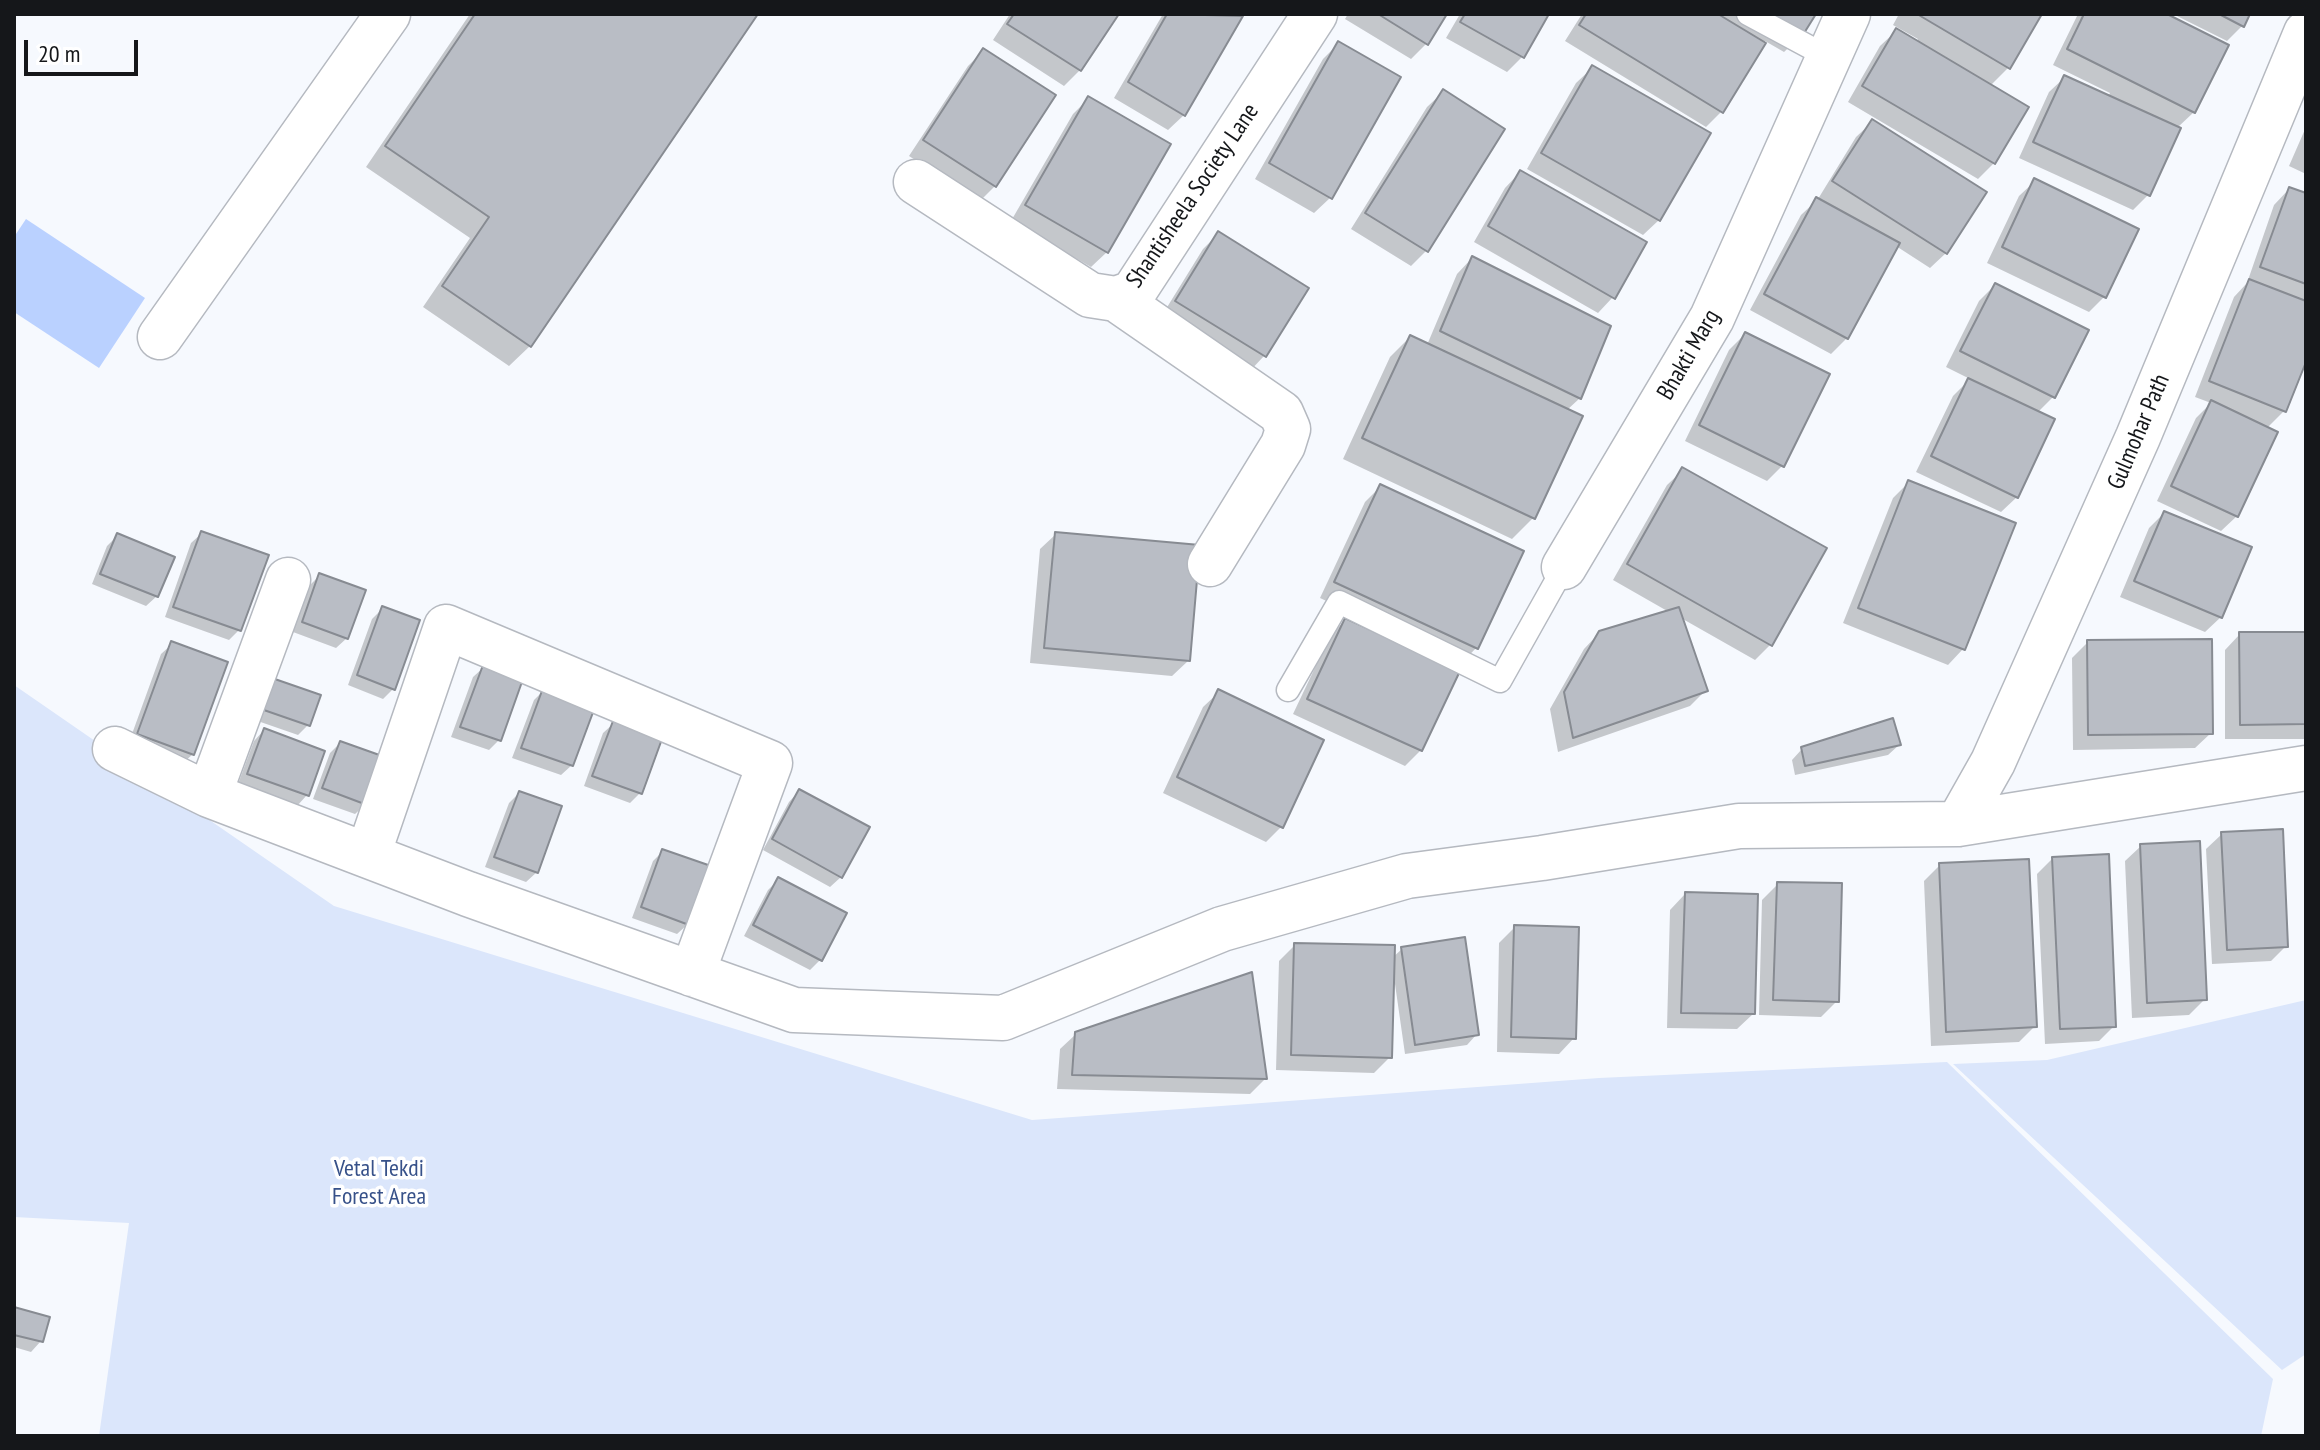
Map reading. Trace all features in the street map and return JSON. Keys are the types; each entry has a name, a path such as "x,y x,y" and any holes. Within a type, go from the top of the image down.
{"street":[{"path":"160,337 388,14"},
{"name":"Shantisheela Society Lane","path":"916,182 1090,295 1116,299 1133,293 1315,14"},
{"name":"Bhakti Marg","path":"1564,567 1712,318 1848,14"},
{"name":"Gulmohar Path","path":"1958,824 1993,762 2138,437 2306,33"},
{"path":"1116,299 1281,413 1288,429 1283,445 1210,564"},
{"path":"209,795 288,580"},
{"path":"368,855 446,627 770,763 692,974"},
{"path":"115,749 209,795 794,1010 1003,1018 1222,929 1407,876 1739,826 1958,824 2306,768"}],"lane":[{"path":"1748,14 1828,57"},
{"name":"Bhakti Marg","path":"1288,690 1339,602 1500,681 1564,567"}],"green space":[{"name":"Vetal Tekdi Forest Area","path":"14,685 334,906 1032,1120 1599,1078 1947,1062 2273,1379 2261,1436 99,1436 129,1223 14,1217"},
{"path":"2306,1000 2306,1354 2282,1370 1953,1064 2047,1060"}],"water":[{"path":"26,219 145,298 99,368 14,312 14,237"}],"building":[{"path":"475,14 758,14 531,347 442,286 489,217 385,146"},
{"path":"1014,14 1119,14 1081,71 1007,24"},
{"path":"1167,14 1243,16 1185,116 1128,82"},
{"path":"1378,14 1447,14 1428,45"},
{"path":"1465,14 1549,14 1524,58 1460,22"},
{"path":"1586,14 1718,14 1766,43 1723,113 1579,25"},
{"path":"1762,14 1816,14 1801,38"},
{"path":"1917,14 2042,14 2010,69"},
{"path":"2084,14 2167,14 2229,45 2195,113 2067,49"},
{"path":"2219,14 2250,14 2244,27"},
{"path":"1896,28 2029,107 1995,164 1862,86"},
{"path":"1338,41 1401,77 1332,199 1269,163"},
{"path":"983,48 1056,95 996,187 923,140"},
{"path":"1592,65 1711,133 1660,221 1541,153"},
{"path":"2064,75 2181,128 2150,196 2033,142"},
{"path":"1443,89 1505,129 1428,252 1365,213"},
{"path":"1088,96 1171,144 1108,253 1025,205"},
{"path":"1872,119 1987,192 1947,254 1832,181"},
{"path":"1520,170 1647,242 1615,299 1488,226"},
{"path":"2034,178 2139,229 2106,298 2002,247"},
{"path":"2289,187 2306,193 2306,284 2260,267"},
{"path":"1816,197 1900,243 1848,339 1764,294"},
{"path":"1218,231 1309,288 1266,357 1175,301"},
{"path":"1472,256 1611,326 1581,399 1440,331"},
{"path":"2249,279 2306,301 2306,362 2286,412 2209,381"},
{"path":"1995,283 2089,330 2055,398 1960,351"},
{"path":"1745,332 1830,374 1784,467 1699,425"},
{"path":"1410,335 1583,416 1535,519 1362,438"},
{"path":"1968,378 2055,419 2018,498 1931,456"},
{"path":"2211,400 2278,432 2238,517 2171,486"},
{"path":"1682,467 1827,548 1772,646 1627,564"},
{"path":"1908,480 2016,523 1965,650 1858,608"},
{"path":"1380,484 1524,551 1478,649 1334,582"},
{"path":"2164,511 2252,547 2222,618 2134,581"},
{"path":"201,531 269,555 241,631 173,607"},
{"path":"1055,532 1200,545 1190,661 1044,648"},
{"path":"117,533 175,557 158,597 100,574"},
{"path":"319,573 366,590 348,639 302,622"},
{"path":"382,606 420,620 395,690 357,675"},
{"path":"1679,607 1708,691 1573,738 1564,692 1599,631"},
{"path":"1345,618 1460,671 1422,751 1307,699"},
{"path":"2239,632 2306,632 2306,724 2240,725"},
{"path":"2212,639 2213,734 2088,735 2087,640"},
{"path":"171,641 228,662 194,755 137,734"},
{"path":"483,665 523,679 501,741 460,727"},
{"path":"269,677 321,695 310,726 258,708"},
{"path":"543,688 595,707 573,766 521,748"},
{"path":"1218,689 1324,740 1283,828 1177,777"},
{"path":"1893,718 1901,745 1805,766 1801,747"},
{"path":"613,721 662,739 642,794 592,776"},
{"path":"264,728 325,751 309,796 247,774"},
{"path":"340,741 385,757 367,805 322,788"},
{"path":"799,789 870,827 842,878 772,839"},
{"path":"519,791 562,806 538,873 494,857"},
{"path":"2283,829 2288,947 2227,950 2221,832"},
{"path":"2200,841 2207,1000 2147,1003 2140,844"},
{"path":"662,849 711,866 689,925 641,907"},
{"path":"2109,854 2116,1027 2060,1029 2052,857"},
{"path":"2029,859 2037,1027 1946,1032 1939,863"},
{"path":"778,877 847,913 822,961 753,925"},
{"path":"1777,882 1842,883 1839,1002 1773,1000"},
{"path":"1685,892 1758,894 1755,1014 1681,1013"},
{"path":"1514,925 1579,927 1576,1039 1511,1037"},
{"path":"1465,937 1479,1035 1415,1045 1401,947"},
{"path":"1294,943 1395,945 1392,1058 1291,1055"},
{"path":"1252,972 1267,1079 1072,1075 1075,1032"},
{"path":"14,1307 50,1317 43,1342 14,1335"}]}
